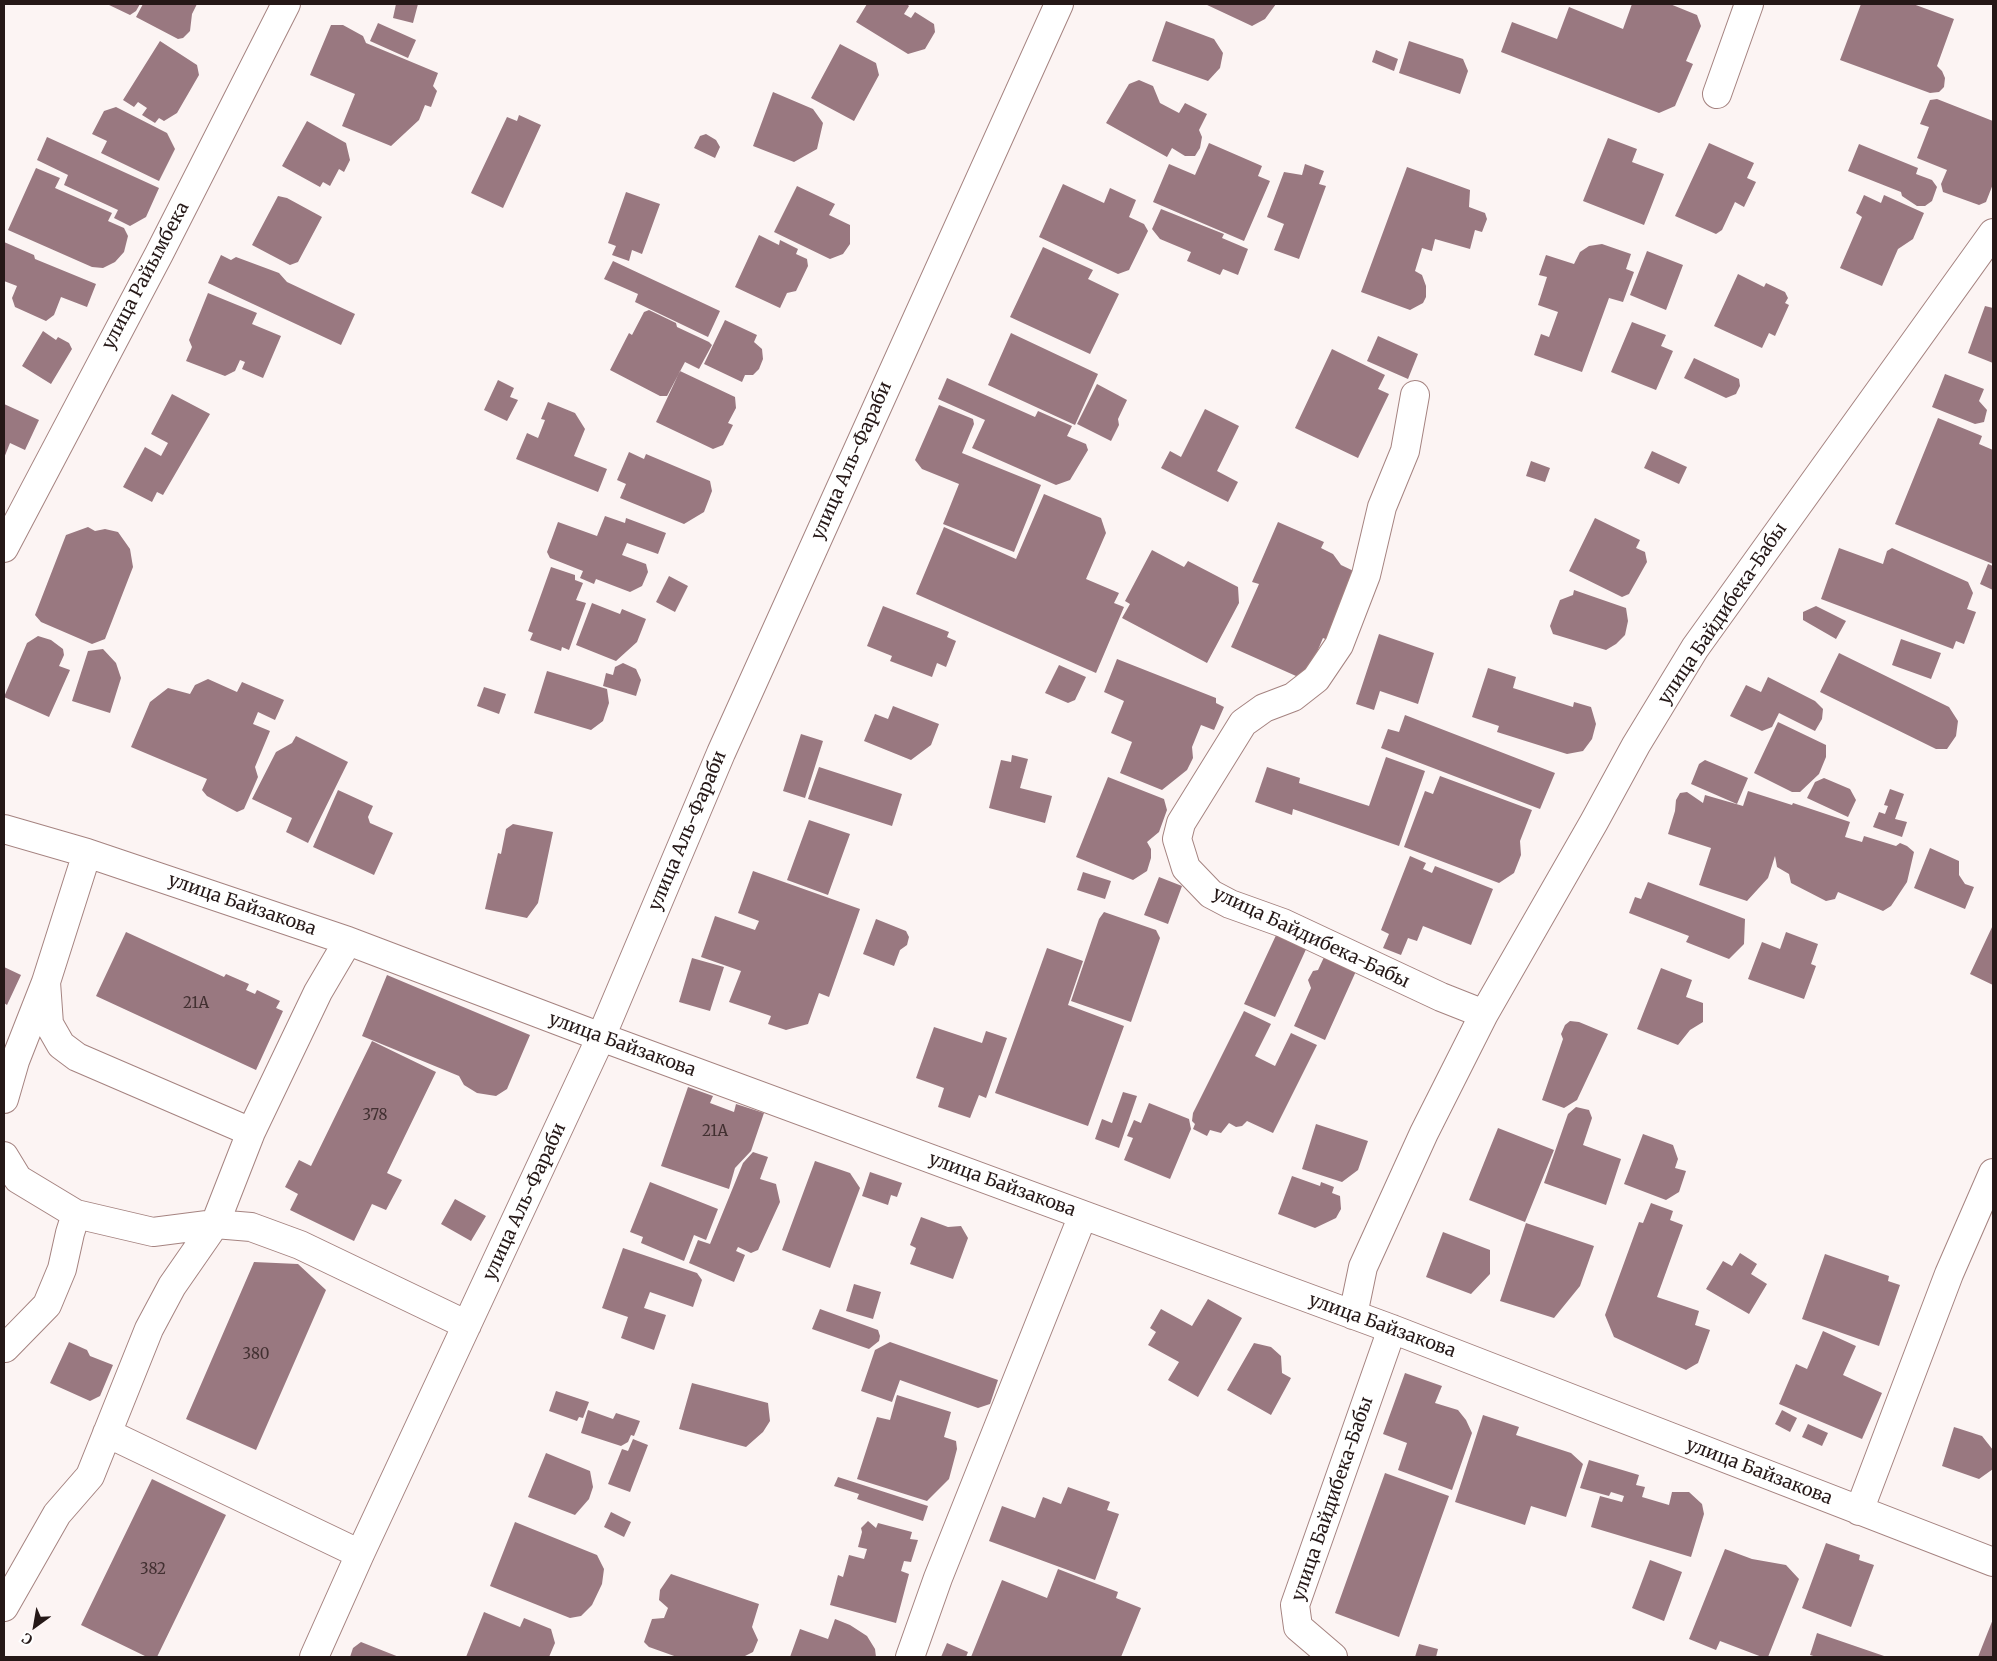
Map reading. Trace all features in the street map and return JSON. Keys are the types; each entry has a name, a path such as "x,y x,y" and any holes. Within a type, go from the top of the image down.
{"street":[{"name":"улица Райымбека","path":"4,548 159,254 286,4"},
{"name":"улица Аль-Фараби","path":"314,1657 360,1554 601,1037 721,753 1059,4"},
{"path":"1717,94 1749,4"},
{"name":"улица Байдибека-Бабы","path":"1354,1315 1363,1266 1424,1133 1484,1014 1636,745 1695,648 1993,234"},
{"name":"улица Байдибека-Бабы","path":"1414,395 1405,451 1382,507 1366,575 1339,645 1316,679 1293,697 1264,708 1243,723 1180,823 1177,839 1186,868 1211,894 1230,904 1283,923 1441,997 1484,1014"},
{"name":"улица Байзакова","path":"4,829 87,853 348,941 601,1037 1392,1328 1993,1562"},
{"path":"4,1099 15,1061 46,982 87,853"},
{"path":"4,1606 57,1514 90,1476 149,1329 172,1286 215,1224 251,1132 318,992 348,941"},
{"path":"46,982 49,1024 61,1045 77,1056 251,1132"},
{"path":"4,1156 18,1178 76,1214 153,1232 215,1224 251,1227 300,1245 467,1325"},
{"path":"1859,1511 1949,1274 1993,1173"},
{"path":"5,1348 47,1305 62,1269 76,1214"},
{"path":"910,1657 938,1578 1083,1215"},
{"name":"улица Байдибека-Бабы","path":"1333,1657 1298,1627 1295,1605 1392,1328"},
{"path":"107,1433 360,1554"}],"building":[{"path":"107,4 140,4 136,11 130,15"},
{"path":"143,4 197,4 192,14 190,31 183,38 178,39 136,17"},
{"path":"396,4 418,4 413,23 393,18"},
{"path":"867,4 907,4 909,6 904,14 911,18 915,12 934,24 935,32 925,49 908,54 856,22"},
{"path":"1205,4 1276,4 1265,19 1252,26"},
{"path":"1632,4 1670,4 1697,15 1701,26 1686,61 1693,64 1675,106 1659,113 1501,52 1512,22 1557,39 1569,7 1623,29"},
{"path":"1861,4 1913,4 1954,19 1937,66 1945,78 1944,87 1939,92 1930,93 1840,60"},
{"path":"1166,21 1214,39 1223,53 1220,68 1208,81 1152,61"},
{"path":"378,23 416,40 408,58 370,41"},
{"path":"331,25 343,25 363,36 366,43 438,73 433,86 437,91 431,107 425,105 419,120 391,146 342,126 355,94 310,75"},
{"path":"160,41 197,65 199,75 177,113 164,121 159,118 155,123 142,115 147,108 138,102 134,107 123,100"},
{"path":"1409,41 1463,59 1468,71 1460,94 1399,73"},
{"path":"840,44 876,63 879,75 854,121 811,98"},
{"path":"1376,50 1398,59 1394,71 1372,62"},
{"path":"1139,80 1153,86 1160,103 1179,113 1185,103 1207,114 1199,130 1202,137 1200,148 1195,156 1185,156 1172,148 1167,157 1106,123 1129,84"},
{"path":"773,92 813,109 823,123 817,149 794,162 753,146"},
{"path":"1937,99 1993,121 1993,184 1986,202 1979,205 1943,192 1941,184 1947,170 1917,158 1929,127 1920,124 1930,100"},
{"path":"116,107 167,133 175,149 159,181 101,153 107,141 92,134 104,111"},
{"path":"519,115 541,125 503,208 471,193 507,117 517,121"},
{"path":"307,121 346,143 350,160 344,172 339,169 330,186 323,182 320,187 282,166"},
{"path":"706,134 716,140 720,147 715,158 694,148 700,136"},
{"path":"47,137 159,188 146,217 130,226 114,218 118,210 64,185 68,175 37,160"},
{"path":"1608,138 1637,149 1632,162 1664,174 1644,225 1583,201"},
{"path":"1209,143 1262,166 1258,176 1270,181 1244,241 1153,202 1169,164 1195,175"},
{"path":"1709,143 1754,163 1747,178 1756,182 1744,207 1735,202 1722,230 1716,234 1675,216"},
{"path":"1859,144 1918,168 1916,174 1932,180 1937,187 1932,201 1925,206 1917,206 1902,196 1901,192 1848,171"},
{"path":"1305,164 1324,171 1319,184 1326,186 1299,259 1274,250 1284,224 1267,217 1284,172 1302,175"},
{"path":"1407,167 1470,190 1469,207 1485,213 1487,219 1482,232 1475,230 1470,249 1435,239 1432,251 1422,248 1415,271 1422,275 1426,286 1426,297 1423,303 1410,310 1361,292"},
{"path":"36,168 60,178 55,188 112,213 108,221 124,228 128,236 124,252 115,262 103,268 92,267 8,230"},
{"path":"1063,184 1104,203 1110,188 1136,200 1129,217 1144,224 1148,231 1129,270 1118,274 1039,237"},
{"path":"797,186 835,204 829,215 850,225 850,244 843,254 830,259 774,232"},
{"path":"626,192 660,204 642,254 632,250 629,261 612,255 616,246 608,243"},
{"path":"1864,195 1881,203 1884,195 1924,213 1913,239 1898,249 1882,286 1840,268 1862,217 1856,213"},
{"path":"278,196 287,198 322,217 298,262 290,265 252,245"},
{"path":"1161,209 1224,234 1222,238 1248,249 1238,275 1223,269 1220,275 1187,261 1191,252 1160,239 1152,229"},
{"path":"759,235 779,245 780,240 798,249 796,254 807,259 808,266 796,291 787,293 780,308 735,287"},
{"path":"4,242 34,255 35,259 96,284 87,307 61,297 54,315 46,321 15,307 12,298 17,286 4,281"},
{"path":"1602,244 1631,254 1626,269 1634,272 1623,302 1609,298 1582,372 1534,355 1541,334 1549,337 1558,312 1538,305 1547,277 1539,275 1546,255 1574,264 1580,252 1589,246"},
{"path":"1043,247 1093,270 1088,279 1119,294 1090,354 1010,317"},
{"path":"1647,251 1683,265 1666,310 1630,295"},
{"path":"221,255 231,260 236,257 279,273 287,282 355,314 341,345 208,283"},
{"path":"613,261 720,311 708,337 635,302 638,294 604,279"},
{"path":"1738,274 1764,287 1766,283 1785,292 1788,298 1785,303 1789,305 1775,336 1769,333 1762,348 1714,326"},
{"path":"208,293 257,313 252,324 281,336 263,378 242,369 245,362 240,360 235,371 225,376 186,361 192,347 189,340"},
{"path":"1985,306 1993,308 1993,363 1968,353"},
{"path":"649,310 676,323 677,327 712,345 699,369 685,362 667,396 660,396 610,370 629,333 632,335 644,312"},
{"path":"725,320 757,335 754,342 762,349 763,359 759,369 753,375 745,375 742,382 704,364"},
{"path":"1632,322 1666,335 1661,346 1673,351 1656,390 1611,372"},
{"path":"43,331 56,340 58,337 69,343 72,349 51,384 22,366"},
{"path":"1011,333 1098,374 1075,425 988,385"},
{"path":"1378,336 1418,354 1408,379 1367,361"},
{"path":"1332,349 1385,375 1378,389 1389,394 1358,458 1295,428"},
{"path":"1694,358 1739,379 1740,386 1736,394 1726,398 1684,378"},
{"path":"680,371 735,397 736,408 728,423 733,425 723,445 713,449 656,422"},
{"path":"1945,374 1984,389 1979,401 1987,410 1984,422 1975,424 1932,407"},
{"path":"947,378 1035,417 1038,411 1072,426 1067,436 1086,444 1088,450 1070,480 1056,485 972,448 985,420 938,399"},
{"path":"498,380 514,388 510,397 518,400 507,421 484,410"},
{"path":"1097,384 1127,400 1118,419 1119,425 1111,441 1077,424"},
{"path":"172,394 210,414 163,495 157,492 152,502 123,487 145,447 161,456 168,443 151,434"},
{"path":"548,402 575,413 585,429 574,456 607,469 598,492 516,459 527,433 538,438 545,420 541,419"},
{"path":"4,404 39,420 25,450 10,443 4,458"},
{"path":"939,405 973,419 974,424 962,453 1041,485 1014,552 943,524 959,484 922,469 915,460"},
{"path":"1205,409 1239,426 1217,471 1238,482 1228,502 1161,468 1170,451 1181,457"},
{"path":"1938,418 1982,436 1979,444 1993,450 1993,564 1895,524"},
{"path":"1652,451 1687,467 1679,484 1644,468"},
{"path":"629,452 644,459 646,454 710,481 712,491 704,512 684,524 620,498 626,484 617,480"},
{"path":"1531,461 1550,468 1545,482 1526,476"},
{"path":"1044,494 1101,518 1106,533 1086,579 1119,593 1114,603 1124,607 1096,673 916,594 944,527 1016,559"},
{"path":"605,516 625,523 626,518 666,533 658,554 627,543 622,555 646,564 648,572 642,586 630,592 596,579 594,584 580,578 583,571 550,558 547,552 558,522 597,536"},
{"path":"1595,518 1640,540 1636,548 1645,552 1647,562 1629,594 1622,597 1569,571"},
{"path":"1278,522 1324,542 1321,548 1333,554 1341,565 1360,574 1330,641 1323,638 1305,680 1231,647 1259,584 1252,582"},
{"path":"88,527 95,531 105,529 118,532 130,549 133,567 105,639 92,644 41,622 35,615 66,535"},
{"path":"1839,548 1883,564 1887,551 1892,548 1968,582 1973,593 1967,609 1976,612 1964,644 1956,641 1953,649 1821,599"},
{"path":"1152,550 1184,567 1188,561 1238,587 1239,603 1207,663 1122,618 1130,604 1125,601"},
{"path":"1988,564 1993,566 1993,590 1980,584"},
{"path":"551,567 575,575 575,580 583,583 576,600 586,603 569,650 562,647 561,651 530,640 533,633 528,631"},
{"path":"669,576 688,586 675,612 656,602"},
{"path":"1574,590 1626,608 1628,621 1625,635 1616,644 1606,650 1553,634 1550,626 1560,600 1573,595"},
{"path":"592,603 620,614 622,609 646,619 637,642 616,661 576,645"},
{"path":"883,606 949,632 947,637 956,641 946,667 937,663 932,677 890,661 892,656 867,646"},
{"path":"1816,606 1846,621 1836,639 1803,620 1803,612"},
{"path":"1379,634 1434,653 1418,704 1380,691 1374,710 1356,704"},
{"path":"38,636 51,640 63,649 64,655 59,666 70,670 49,717 4,697 27,643"},
{"path":"1901,639 1941,653 1931,679 1892,665"},
{"path":"103,649 116,663 121,678 110,713 72,701 88,651"},
{"path":"1839,653 1949,707 1958,721 1956,736 1947,749 1936,749 1820,692"},
{"path":"1117,659 1216,698 1216,703 1224,707 1214,730 1201,725 1192,747 1193,758 1187,770 1162,790 1120,773 1132,742 1111,733 1124,701 1104,692"},
{"path":"623,663 636,669 641,680 636,696 603,686 606,673 613,675 615,667"},
{"path":"1059,665 1086,677 1075,700 1068,703 1045,693"},
{"path":"1488,668 1516,677 1513,688 1573,707 1574,702 1591,707 1596,724 1592,739 1583,751 1567,754 1497,732 1499,726 1472,717"},
{"path":"547,671 607,689 609,703 603,721 591,730 534,713"},
{"path":"1768,677 1815,701 1823,709 1822,719 1815,731 1779,713 1772,727 1762,731 1730,716 1746,685 1761,692"},
{"path":"208,679 237,692 242,682 284,700 275,720 258,712 253,724 270,731 255,767 258,777 244,809 237,812 207,796 202,790 207,779 131,747 150,702 168,688 190,694 195,685"},
{"path":"484,687 506,694 499,714 477,706"},
{"path":"893,706 939,724 931,745 911,760 864,741 875,714 888,719"},
{"path":"1405,715 1555,773 1540,809 1381,748 1388,729 1399,732"},
{"path":"1778,722 1826,745 1826,757 1819,774 1800,792 1792,792 1754,773"},
{"path":"801,734 823,741 805,798 783,791"},
{"path":"296,736 348,762 308,843 286,832 292,818 252,799 276,752 292,743"},
{"path":"1012,755 1028,759 1020,788 1052,796 1045,823 989,808 1001,760 1011,762"},
{"path":"1386,757 1425,771 1399,846 1293,809 1292,815 1255,802 1267,767 1300,778 1299,783 1369,806"},
{"path":"1705,760 1748,778 1737,804 1691,784 1699,764"},
{"path":"819,767 902,794 892,826 808,799"},
{"path":"1440,776 1532,810 1520,841 1521,855 1514,873 1499,883 1404,847 1425,791 1433,794"},
{"path":"1108,777 1164,799 1167,810 1159,832 1147,842 1151,849 1151,858 1147,871 1133,880 1076,857"},
{"path":"1824,778 1850,789 1856,800 1848,817 1807,798 1815,782"},
{"path":"1890,789 1904,794 1895,819 1907,822 1902,837 1873,827 1879,812 1885,814 1888,806 1884,805"},
{"path":"338,790 373,806 368,817 370,823 393,833 374,875 313,847"},
{"path":"1748,791 1792,805 1793,803 1850,822 1845,837 1862,842 1864,836 1896,846 1900,843 1907,846 1914,852 1907,882 1891,906 1883,911 1838,892 1835,899 1826,901 1791,883 1789,874 1777,867 1775,856 1768,878 1747,901 1699,885 1711,848 1668,834 1675,811 1676,800 1680,793 1687,792 1703,803 1705,795 1743,806"},
{"path":"809,820 850,834 828,895 787,880"},
{"path":"513,824 553,832 538,903 527,918 485,909 498,853 501,854 506,829"},
{"path":"1930,848 1959,861 1959,875 1965,884 1974,887 1965,909 1914,888"},
{"path":"1410,856 1426,863 1423,869 1432,873 1435,866 1493,889 1471,945 1423,926 1417,941 1408,938 1401,955 1383,948 1389,934 1381,930"},
{"path":"753,871 860,909 829,997 819,993 808,1024 786,1030 768,1024 771,1016 729,1002 741,971 701,957 715,916 755,930 759,921 738,913"},
{"path":"1083,872 1111,881 1105,899 1077,890"},
{"path":"1159,877 1182,886 1168,924 1144,915"},
{"path":"1648,882 1745,919 1744,944 1729,959 1686,942 1689,936 1629,913 1635,897 1641,899"},
{"path":"1104,912 1156,930 1160,938 1131,1022 1071,1001 1099,919"},
{"path":"876,919 906,931 909,937 907,945 900,950 894,966 863,954"},
{"path":"1993,925 1993,985 1970,974"},
{"path":"1278,931 1308,945 1275,1017 1244,1004"},
{"path":"126,932 224,977 226,974 249,984 246,990 255,994 257,990 280,1001 276,1008 283,1011 256,1070 96,996"},
{"path":"1786,932 1818,944 1811,964 1816,966 1804,999 1748,979 1762,942 1780,949"},
{"path":"1047,948 1083,961 1068,1005 1124,1026 1088,1126 995,1093"},
{"path":"1325,955 1357,969 1325,1040 1294,1026 1311,988 1308,980 1313,971 1318,970"},
{"path":"692,958 724,967 710,1011 679,1002"},
{"path":"4,967 21,975 7,1005 4,1003"},
{"path":"1661,968 1692,980 1686,997 1703,1003 1703,1022 1690,1030 1678,1045 1637,1029"},
{"path":"387,975 530,1035 507,1089 496,1096 477,1093 464,1085 459,1076 362,1036"},
{"path":"1244,1011 1271,1024 1255,1056 1275,1066 1291,1033 1317,1045 1273,1133 1247,1121 1242,1126 1236,1127 1229,1123 1221,1133 1210,1130 1207,1136 1193,1129 1195,1124 1192,1121 1193,1113"},
{"path":"1570,1021 1579,1022 1608,1034 1577,1100 1564,1108 1542,1100 1563,1039 1561,1034 1565,1025"},
{"path":"934,1027 982,1043 986,1031 1007,1038 986,1098 979,1095 970,1118 938,1107 944,1088 916,1078"},
{"path":"372,1041 436,1072 387,1173 402,1180 386,1210 372,1204 354,1241 290,1210 298,1194 285,1187 299,1160 311,1166"},
{"path":"688,1087 713,1096 710,1103 734,1112 736,1104 764,1113 751,1151 735,1168 729,1189 661,1166"},
{"path":"1123,1092 1137,1096 1119,1148 1095,1139 1102,1119 1112,1123"},
{"path":"1149,1103 1189,1119 1191,1129 1170,1179 1124,1160 1133,1138 1127,1136 1134,1120 1141,1123"},
{"path":"1576,1107 1589,1110 1592,1118 1583,1145 1621,1159 1606,1205 1544,1183 1568,1114"},
{"path":"1316,1124 1368,1141 1358,1170 1342,1182 1302,1169"},
{"path":"1498,1128 1554,1150 1525,1222 1469,1200"},
{"path":"1643,1134 1673,1145 1678,1159 1675,1168 1686,1171 1679,1192 1666,1200 1624,1184"},
{"path":"753,1152 768,1157 760,1179 776,1184 780,1202 758,1250 751,1253 738,1247 736,1251 745,1255 734,1282 689,1263 698,1240 710,1244 743,1163"},
{"path":"815,1161 850,1173 860,1188 830,1268 782,1250"},
{"path":"870,1172 902,1183 897,1197 891,1195 888,1205 862,1196"},
{"path":"1292,1176 1320,1186 1321,1182 1334,1187 1332,1193 1340,1196 1341,1209 1336,1218 1315,1228 1278,1214"},
{"path":"650,1182 718,1209 706,1240 694,1235 684,1261 641,1243 643,1237 630,1232"},
{"path":"455,1199 486,1216 471,1241 441,1224"},
{"path":"1651,1203 1673,1211 1670,1220 1683,1225 1657,1297 1699,1311 1695,1325 1710,1330 1698,1363 1686,1370 1614,1337 1605,1315 1639,1222 1643,1223"},
{"path":"921,1217 948,1227 961,1226 968,1238 953,1279 910,1264 916,1248 910,1245"},
{"path":"1526,1223 1594,1246 1580,1286 1554,1318 1500,1301"},
{"path":"1443,1232 1490,1250 1490,1274 1471,1294 1426,1277"},
{"path":"623,1248 697,1273 702,1280 693,1307 650,1292 644,1308 666,1315 654,1350 621,1338 628,1317 602,1308"},
{"path":"1740,1253 1757,1264 1751,1274 1767,1284 1749,1314 1706,1289 1723,1261 1732,1266"},
{"path":"1825,1254 1889,1276 1888,1281 1900,1285 1879,1346 1802,1319"},
{"path":"254,1262 298,1264 326,1290 256,1450 186,1419"},
{"path":"854,1284 881,1292 873,1319 846,1311"},
{"path":"1208,1299 1242,1318 1198,1397 1168,1380 1179,1362 1148,1345 1156,1332 1150,1328 1161,1309 1192,1326"},
{"path":"820,1309 878,1330 879,1341 869,1349 812,1329"},
{"path":"1823,1331 1856,1346 1843,1375 1882,1393 1862,1439 1779,1404 1796,1364 1807,1369"},
{"path":"69,1342 87,1350 90,1356 113,1365 100,1396 90,1401 50,1383"},
{"path":"890,1342 998,1380 990,1404 978,1408 900,1380 892,1402 861,1391 875,1350"},
{"path":"1254,1343 1271,1347 1281,1356 1282,1373 1291,1378 1271,1415 1227,1390"},
{"path":"1405,1373 1442,1386 1435,1403 1458,1410 1466,1420 1472,1433 1452,1490 1398,1470 1407,1443 1383,1434"},
{"path":"692,1383 768,1403 770,1421 763,1432 746,1447 679,1429"},
{"path":"556,1391 589,1402 583,1418 579,1417 577,1421 549,1411"},
{"path":"897,1395 951,1412 944,1437 956,1441 957,1449 949,1479 927,1501 857,1479 877,1417 890,1420"},
{"path":"588,1410 613,1419 616,1413 640,1421 634,1436 631,1435 628,1442 621,1446 581,1433"},
{"path":"1782,1410 1797,1418 1790,1432 1775,1424"},
{"path":"1483,1415 1519,1427 1516,1435 1571,1453 1583,1464 1566,1517 1531,1506 1525,1525 1455,1502"},
{"path":"1808,1424 1828,1433 1822,1446 1802,1437"},
{"path":"1954,1427 1982,1436 1993,1450 1993,1469 1979,1479 1942,1466"},
{"path":"633,1439 648,1445 630,1492 608,1484 622,1449 628,1451"},
{"path":"546,1453 590,1471 593,1487 589,1499 575,1515 528,1497"},
{"path":"1589,1460 1639,1475 1636,1485 1645,1487 1642,1497 1669,1505 1672,1492 1689,1492 1702,1504 1704,1514 1691,1557 1591,1527 1600,1496 1622,1502 1624,1496 1611,1492 1609,1496 1580,1488"},
{"path":"1385,1473 1449,1496 1399,1637 1335,1613"},
{"path":"838,1477 928,1506 923,1521 857,1499 859,1494 834,1486"},
{"path":"152,1479 226,1515 157,1657 147,1657 81,1625"},
{"path":"1068,1487 1110,1502 1107,1510 1119,1514 1095,1580 989,1541 1002,1506 1035,1518 1043,1497 1061,1504"},
{"path":"611,1512 631,1522 624,1537 604,1527"},
{"path":"868,1521 876,1528 878,1523 912,1532 910,1539 918,1540 911,1562 904,1561 901,1571 909,1574 896,1623 830,1605 838,1575 843,1577 849,1555 864,1559 867,1549 858,1547 862,1532 861,1528"},
{"path":"515,1522 597,1555 604,1569 602,1584 592,1605 581,1616 570,1618 490,1586"},
{"path":"1826,1543 1860,1555 1859,1560 1874,1565 1851,1627 1802,1608"},
{"path":"1725,1549 1752,1559 1786,1565 1799,1579 1768,1657 1762,1657 1720,1641 1716,1650 1689,1639"},
{"path":"1650,1560 1682,1572 1664,1621 1632,1608"},
{"path":"1058,1569 1118,1592 1116,1598 1141,1608 1121,1657 971,1657 1002,1580 1047,1598"},
{"path":"671,1574 759,1604 752,1627 758,1640 753,1652 743,1657 677,1657 649,1647 644,1642 652,1619 664,1618 668,1608 659,1600 660,1590"},
{"path":"484,1612 520,1627 524,1618 551,1629 555,1643 549,1657 466,1657"},
{"path":"835,1619 850,1625 867,1636 875,1649 876,1657 790,1657 800,1629 828,1639"},
{"path":"1993,1619 1993,1657 1978,1657"},
{"path":"1817,1633 1887,1657 1817,1657 1810,1655"},
{"path":"361,1642 399,1657 350,1657 353,1648"},
{"path":"947,1643 968,1652 966,1657 941,1657"},
{"path":"1419,1644 1438,1649 1436,1657 1415,1657"}]}
